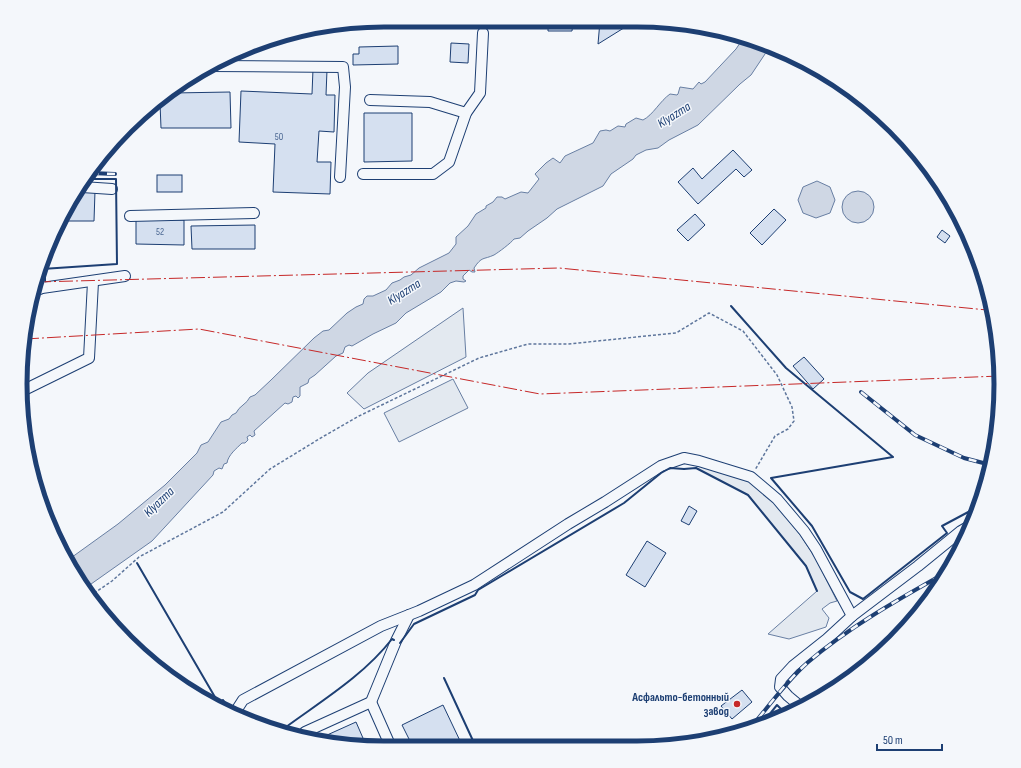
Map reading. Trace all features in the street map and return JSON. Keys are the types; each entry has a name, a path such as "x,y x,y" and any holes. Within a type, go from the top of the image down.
{"street":[{"path":"363,174 432,174 449,162 466,112 480,93 484,33"},
{"path":"222,66 343,67 345,87 340,176"},
{"path":"370,100 430,102 466,112"},
{"path":"86,187 112,189"},
{"path":"130,216 254,213"},
{"path":"40,289 93,282 125,276"},
{"path":"27,388 89,358 93,282"},
{"path":"237,709 243,700 381,626 462,596 474,585 661,466 684,458 752,477 797,516 852,616"},
{"path":"797,703 780,687 781,678 852,616 963,530"},
{"path":"305,732 371,702 396,641 409,615"},
{"path":"371,702 388,741"}],"path":[{"path":"95,593 112,581 139,557 223,512 270,470 330,432 359,416 479,358 528,344 568,344 676,333 709,313 743,331 777,375 792,407 794,421 788,429 775,436 752,477"}],"shaded area":[{"path":"463,308 466,357 364,409 347,393 368,373"},
{"path":"453,379 468,408 399,442 384,413"},
{"path":"698,465 750,480 772,500 801,536 816,559 837,601 830,603 822,609 829,618 826,627 789,639 768,634 817,591 806,566 748,495 696,468"}],"water":[{"name":"Klyazma","path":"740,42 766,51 751,75 698,125 669,140 658,148 646,150 636,155 633,159 611,174 603,186 557,209 520,238 514,239 494,255 481,260 474,268 475,272 469,270 463,276 463,279 466,281 456,281 450,283 441,292 406,313 396,323 352,346 349,345 345,347 343,353 336,356 309,379 308,383 300,387 300,396 298,398 296,396 293,397 292,402 288,404 285,403 254,431 255,435 252,437 250,435 247,437 248,440 245,443 242,443 233,452 222,469 219,468 214,471 213,475 152,541 89,585 72,557 118,524 165,485 197,453 201,445 208,442 221,422 229,419 236,413 250,397 255,395 314,338 323,331 329,330 347,313 363,304 364,299 367,296 373,296 386,290 392,283 411,275 419,268 449,253 456,244 456,237 468,226 476,214 486,208 486,206 493,202 497,197 502,197 505,199 521,192 528,193 539,179 535,174 553,158 560,163 565,156 593,143 600,131 610,131 618,126 625,127 626,124 636,118 643,120 647,118 670,94 677,95 680,87 693,89 699,82 701,84 705,82"},
{"path":"817,181 830,187 835,200 830,213 816,218 803,213 798,200 803,187"},
{"path":"855,191 861,191 870,195 874,207 870,219 861,223 855,223 846,219 842,210 842,204 846,195"}],"building":[{"path":"548,27 572,27 572,31 548,31"},
{"path":"599,27 625,27 598,44"},
{"path":"451,43 469,44 468,63 450,62"},
{"path":"398,46 398,64 353,65 353,54 359,54 359,47"},
{"path":"313,69 327,70 326,95 335,95 334,132 319,131 317,162 331,162 330,194 273,192 275,144 239,142 241,91 312,94"},
{"path":"230,92 231,128 161,128 160,107 178,93"},
{"path":"364,113 412,113 412,161 364,162"},
{"path":"733,150 752,170 744,177 736,169 698,204 678,182 693,168 702,179"},
{"path":"157,175 182,175 182,192 157,192"},
{"path":"84,191 95,191 94,221 67,221"},
{"path":"774,209 786,220 762,245 750,233"},
{"path":"695,214 705,225 688,241 677,230"},
{"path":"136,219 184,220 184,245 136,244"},
{"path":"255,225 255,249 192,249 191,226"},
{"path":"942,230 950,236 945,243 937,237"},
{"path":"804,357 824,379 813,389 793,366"},
{"path":"689,506 697,511 689,525 681,521"},
{"path":"647,541 666,553 645,587 626,575"},
{"name":"Асфальто-бетонный завод","path":"742,690 752,702 732,719 721,706"},
{"path":"443,705 460,741 410,741 402,725"},
{"path":"356,722 364,740 337,738 325,736"}],"railway":[{"path":"96,173 115,174"},
{"path":"861,392 915,435 964,458 985,463"},
{"path":"757,720 791,679 823,650 875,614 936,578"}],"wall":[{"path":"46,269 117,264 116,179 92,179"},
{"path":"731,306 786,368 893,457 771,478 812,526 850,592 863,599 947,533 942,526 971,511"},
{"path":"400,643 414,624 475,595 478,590 624,503 661,473 670,468 696,468 748,495 806,566 817,591"},
{"path":"137,563 216,699"},
{"path":"286,727 356,676 392,639 394,640"},
{"path":"444,678 473,741"},
{"path":"221,702 223,700 226,704"},
{"path":"768,716 777,705 782,710"}],"power":[{"path":"42,282 559,268 986,310"},
{"path":"30,339 199,329 540,394 994,376"}],"place":[{"name":"Асфальто-бетонный завод","path":"737,704"}]}
